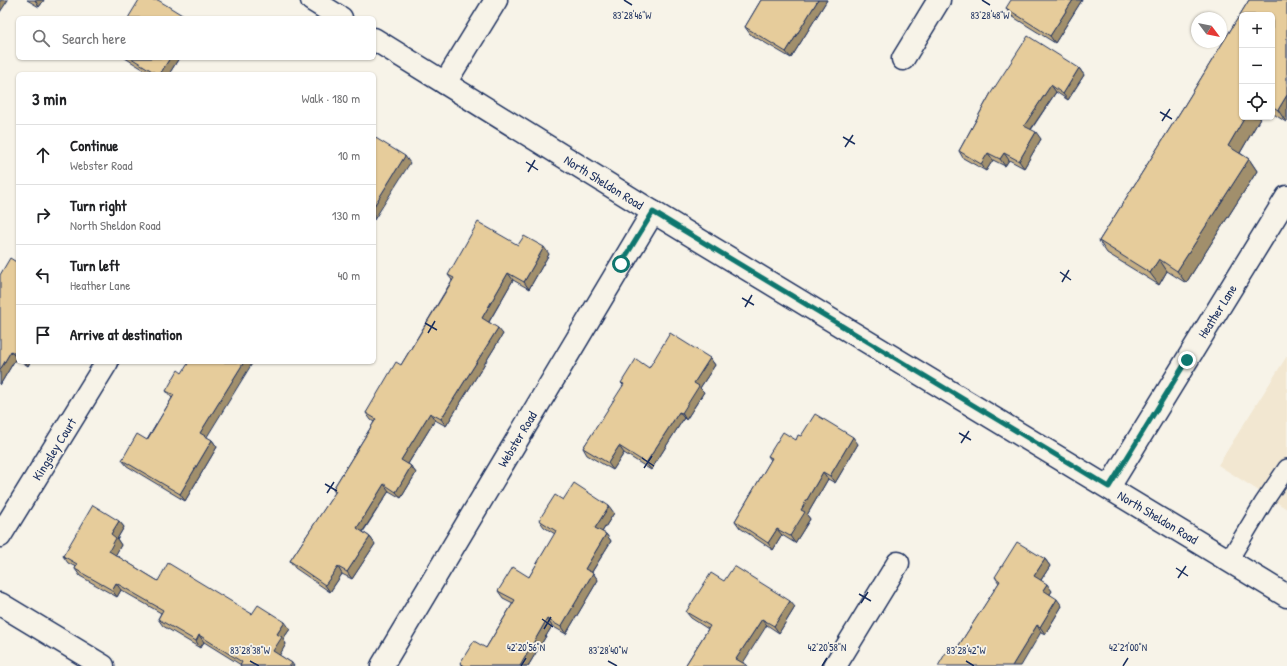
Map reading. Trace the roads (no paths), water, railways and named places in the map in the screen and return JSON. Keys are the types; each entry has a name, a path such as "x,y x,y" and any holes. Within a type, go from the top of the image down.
{"street":[{"path":"312,0 338,16"},
{"path":"445,83 496,0"},
{"path":"903,59 939,0"},
{"name":"North Sheldon Road","path":"376,40 653,212 1287,596"},
{"name":"Heather Lane","path":"1109,487 1287,197"},
{"name":"Webster Road","path":"382,666 653,212"},
{"name":"Kingsley Court","path":"0,536 106,364"},
{"path":"835,666 898,563"},
{"path":"0,604 103,666"}],"lane":[{"path":"1229,560 1264,502 1287,468"}]}
